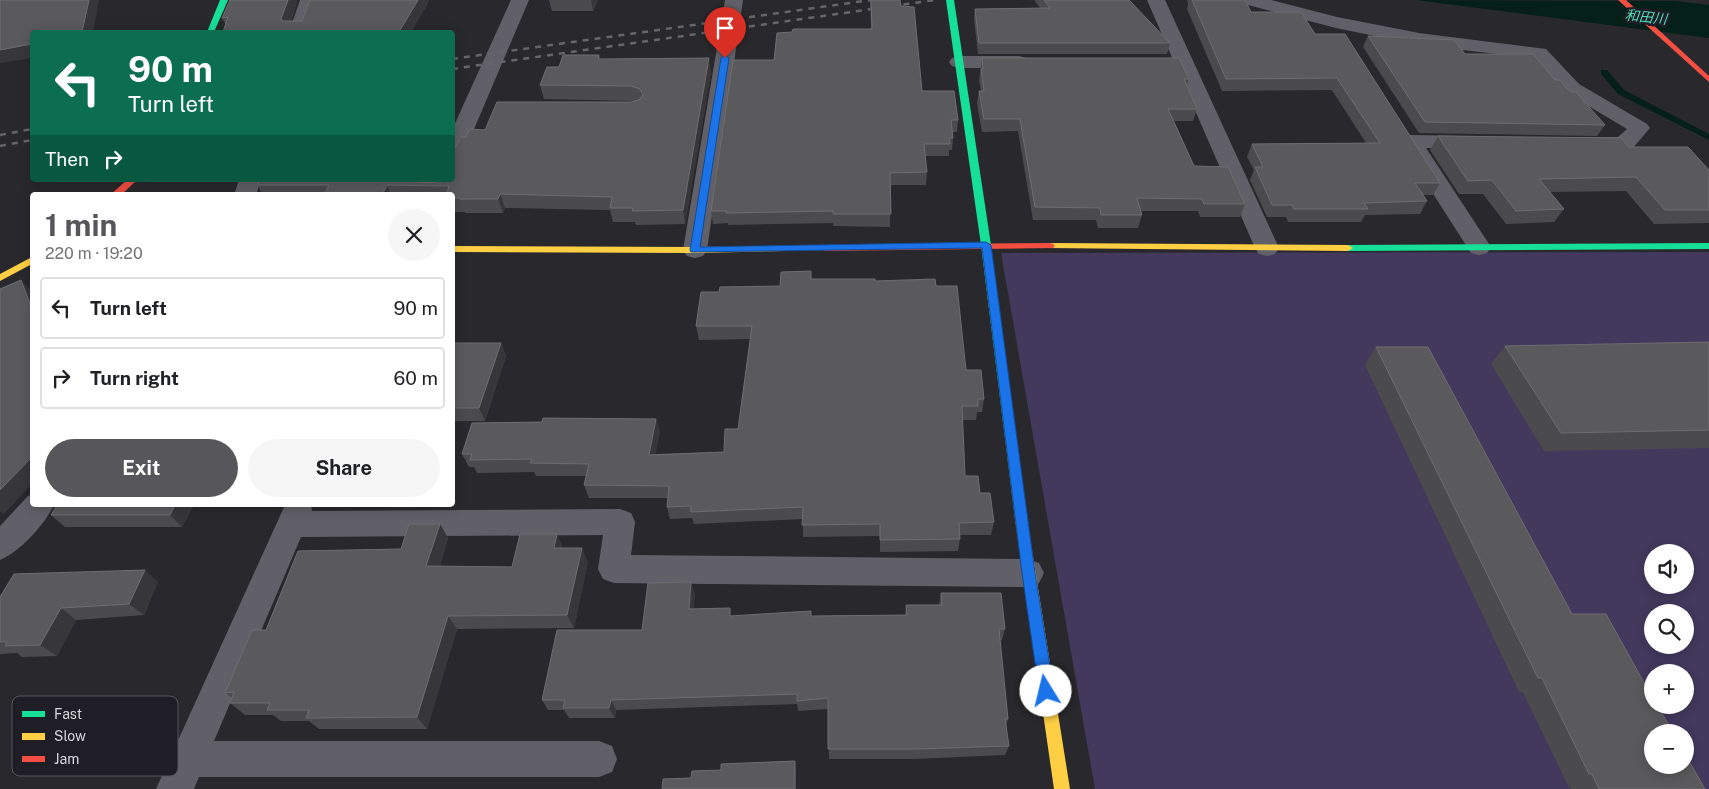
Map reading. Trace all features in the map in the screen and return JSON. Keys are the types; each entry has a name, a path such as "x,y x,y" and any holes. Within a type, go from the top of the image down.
{"street":[{"path":"211,30 224,0"},
{"path":"299,30 310,0"},
{"path":"455,150 483,106 520,0"},
{"path":"695,250 734,0"},
{"path":"950,0 986,245 1028,573 1062,789"},
{"path":"1156,0 1174,62 1267,248"},
{"path":"1250,0 1336,22 1419,39 1539,54 1572,88 1640,128 1624,144 1565,143"},
{"path":"1622,0 1709,80"},
{"path":"1336,22 1352,48"},
{"path":"959,62 1037,62"},
{"path":"1479,247 1405,132 1488,142"},
{"path":"119,192 130,182"},
{"path":"455,248 695,250 986,245 1267,248 1709,246"},
{"path":"0,278 30,261"},
{"path":"0,546 37,507"},
{"path":"599,759 182,774 295,515 620,522 614,569 1028,573"}],"shaded area":[{"path":"1709,252 1709,789 1095,789 1001,253"}],"water":[{"name":"和田川","path":"1416,0 1675,1 1709,5 1709,38"}],"building":[{"path":"0,0 89,0 82,30 30,30 30,44 0,50"},
{"path":"230,0 288,0 281,19 283,21 302,21 310,0 418,0 400,30 224,30 228,17 222,18"},
{"path":"871,0 900,0 901,6 914,7 922,91 954,91 958,120 951,120 953,138 949,138 950,144 924,144 927,172 890,173 891,214 833,214 833,211 726,213 727,211 711,211 733,60 774,60 777,33 792,32 793,29 872,29"},
{"path":"1044,0 1129,0 1170,43 979,43 975,9 1050,8"},
{"path":"1192,0 1245,0 1251,12 1301,12 1315,34 1345,34 1440,183 1415,183 1427,201 1364,203 1368,209 1294,209 1292,205 1272,205 1255,167 1263,167 1252,144 1380,143 1337,78 1226,79"},
{"path":"1368,36 1454,40 1465,54 1533,54 1555,80 1560,80 1570,92 1576,92 1605,125 1425,122"},
{"path":"563,55 599,55 598,59 709,58 683,210 632,211 633,208 610,208 612,197 500,194 498,199 460,199 455,198 455,192 447,192 449,186 387,185 384,192 326,192 329,185 257,185 259,182 455,182 455,148 461,137 466,137 470,129 485,130 497,102 631,102 639,100 643,95 640,89 631,86 540,85 547,67 559,67"},
{"path":"982,58 1179,58 1189,79 1184,79 1197,109 1168,109 1194,166 1228,167 1245,204 1204,204 1202,199 1137,198 1142,215 1101,215 1100,208 1035,207 1020,119 984,119 979,91 984,91 981,69 983,69"},
{"path":"1438,136 1621,138 1629,147 1688,147 1709,170 1709,210 1665,210 1636,177 1539,179 1564,209 1516,211 1492,180 1468,181"},
{"path":"811,271 811,279 875,279 875,281 935,279 936,286 957,286 966,370 981,370 984,399 978,399 978,406 962,406 965,476 978,476 980,493 990,493 994,522 959,523 960,539 880,540 880,524 802,525 803,507 691,512 691,506 667,507 669,486 584,485 589,464 530,463 532,459 470,460 472,454 462,454 472,423 542,422 543,418 656,419 649,455 724,452 725,429 738,429 752,326 696,326 701,292 719,292 720,287 780,286 781,272"},
{"path":"21,280 30,304 30,459 0,490 0,289"},
{"path":"1709,342 1709,430 1561,433 1505,346"},
{"path":"455,343 501,343 479,408 455,408"},
{"path":"1376,347 1428,347 1572,614 1606,614 1644,683 1644,714 1662,714 1668,724 1644,724 1644,774 1694,774 1694,770 1705,789 1599,789 1592,774 1589,774 1542,678 1538,678"},
{"path":"56,507 174,507 170,515 51,515"},
{"path":"409,524 440,524 426,566 512,567 520,534 557,534 554,548 582,548 567,615 448,616 417,717 306,718 309,710 267,710 270,703 230,703 234,692 225,693 252,630 266,630 298,551 401,549"},
{"path":"145,570 129,604 61,608 40,645 5,646 7,642 0,642 0,597 14,574"},
{"path":"691,582 689,609 730,608 730,616 811,611 811,616 907,615 906,605 942,605 941,593 1001,593 1005,629 999,629 1008,719 1005,719 1009,746 828,749 828,698 797,701 797,694 611,700 609,708 563,708 565,700 542,700 557,630 642,630 648,583"},
{"path":"795,761 795,789 662,789 663,779 691,778 692,771 721,770 721,764"}],"waterway":[{"path":"1604,72 1621,92 1709,137"}],"railway":[{"path":"455,59 871,0"},
{"path":"455,69 935,0"},
{"path":"0,135 30,129"},
{"path":"0,146 30,140"}],"traffic: fast":[{"path":"211,30 224,0"},
{"path":"950,0 986,245 1021,519"},
{"path":"1348,248 1709,246"}],"traffic: slow":[{"path":"1050,246 1348,248"},
{"path":"455,249 695,250 825,248"},
{"path":"0,278 30,261"},
{"path":"1021,519 1062,789"}],"traffic: jam":[{"path":"1622,0 1709,80"},
{"path":"118,192 130,182"},
{"path":"825,248 1050,246"}],"route":[{"path":"725,58 695,250 986,245 1028,573 1046,691"}]}
